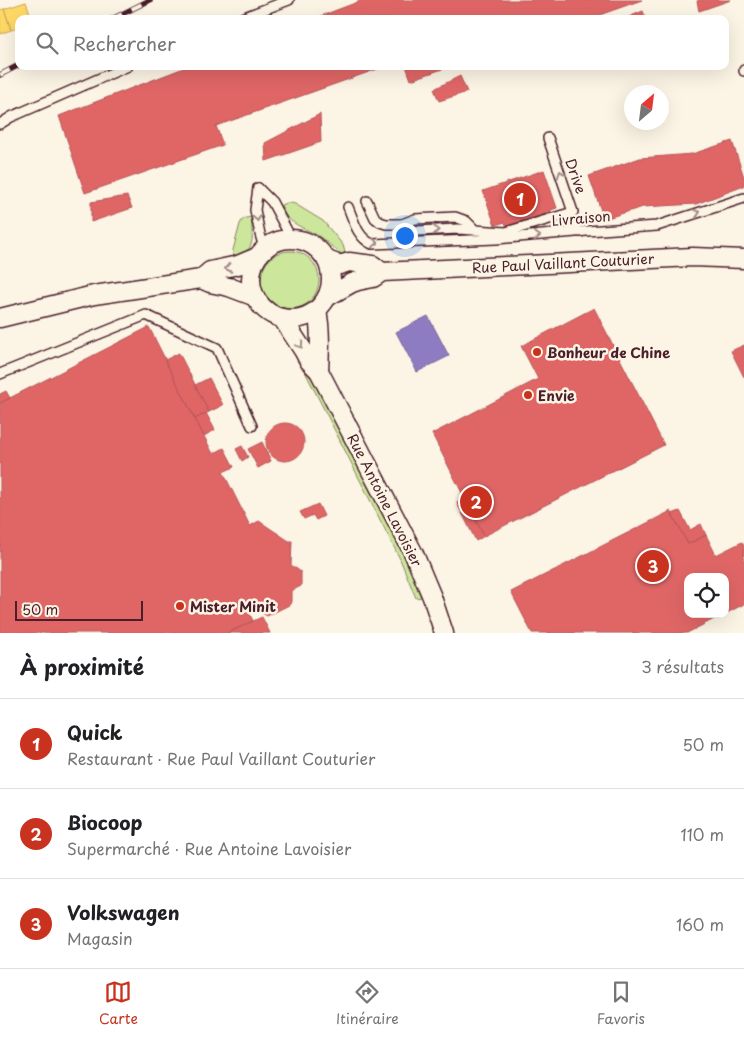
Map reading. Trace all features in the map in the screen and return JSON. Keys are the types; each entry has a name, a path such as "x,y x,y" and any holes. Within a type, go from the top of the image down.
{"street":[{"path":"201,279 210,271 238,266 272,242 291,238 302,240 312,244 327,260 331,280 330,290 322,304 306,316 294,319 282,318 270,313 259,304 253,296 250,276 252,267 260,252"},
{"name":"Rue Paul Vaillant Couturier","path":"322,304 352,283 373,278 382,272 693,257 744,258"},
{"name":"Rue Paul Vaillant Couturier","path":"327,260 340,265 349,262 373,265 382,272"},
{"path":"0,318 94,295 201,279 253,296"},
{"name":"Rue Antoine Lavoisier","path":"319,371 322,304"},
{"name":"Rue Antoine Lavoisier","path":"282,318 309,361 319,371 414,554 444,633"}],"lane":[{"path":"248,15 289,0"},
{"path":"0,124 11,117 119,70"},
{"name":"Drive","path":"548,138 573,212 562,216"},
{"path":"260,252 260,234 255,210 258,188 272,202 291,238"},
{"name":"Livraison","path":"348,207 360,235 366,242 372,244 496,240 657,226 744,198"},
{"path":"367,201 375,218 380,222 402,224 417,231 458,229 506,232 562,216 580,232"},
{"path":"0,374 146,315 217,348 252,426"}],"green space":[{"path":"287,203 295,204 323,221 343,245 346,256 320,237 297,225 287,217 281,205"},
{"path":"251,217 251,244 245,252 232,262 240,224 244,219"},
{"path":"290,251 306,256 314,264 319,280 314,296 306,304 290,309 274,304 266,296 261,280 266,264 274,256"},
{"path":"297,356 300,356 332,414 405,558 421,597 416,598 400,559"}],"building: Logements":[{"path":"26,2 31,15 15,15 15,29 11,30 4,9"},
{"path":"4,9 11,30 0,34 0,10"}],"building: Commerces":[{"path":"363,0 642,0 599,15 324,15"},
{"path":"731,0 699,11 697,1"},
{"path":"643,11 644,15 634,15"},
{"path":"179,70 375,70 216,126 223,145 85,193 59,116"},
{"path":"407,70 440,70 411,80"},
{"path":"460,76 467,92 439,101 434,89"},
{"path":"320,114 321,142 266,161 265,143"},
{"path":"732,141 744,177 744,186 696,204 643,207 604,219 589,176 640,158 692,154"},
{"path":"544,170 557,208 507,228 505,222 495,225 483,191"},
{"path":"127,196 132,208 91,222 91,202"},
{"path":"594,308 664,445 484,536 432,434 538,379 521,346"},
{"path":"149,327 213,454 224,448 234,467 223,472 250,526 259,521 289,541 292,541 291,565 301,572 301,586 291,591 291,604 267,616 249,604 251,609 248,610 253,621 228,633 0,633 0,403"},
{"path":"744,345 744,377 731,351"},
{"path":"179,353 209,412 195,419 165,360"},
{"path":"209,378 223,405 209,412 195,385"},
{"path":"6,391 10,398 0,403 0,394"},
{"path":"206,413 215,430 204,436 195,419"},
{"path":"285,423 298,429 304,442 298,455 285,461 272,455 266,442 272,429"},
{"path":"262,442 271,461 258,468 248,449"},
{"path":"242,446 248,457 242,461 236,449"},
{"path":"465,499 484,536 476,541 457,503"},
{"path":"318,504 324,516 316,520 313,515 304,519 300,512"},
{"path":"671,511 688,544 706,535 716,555 742,542 744,546 744,604 729,612 729,573 684,573 684,618 716,618 687,633 532,633 511,592"},
{"path":"680,511 690,530 701,524 706,535 688,544 672,514"},
{"path":"262,617 270,633 228,633 253,621"}],"building: Bureaux":[{"path":"428,316 449,356 417,372 396,332"}],"railway":[{"path":"120,15 150,0"},
{"path":"0,75 15,67"}],"place":[{"name":"Quick","path":"520,199"},
{"name":"Bonheur de Chine","path":"537,352"},
{"name":"Envie","path":"528,395"},
{"name":"Biocoop","path":"476,502"},
{"name":"Volkswagen","path":"653,566"},
{"name":"Mister Minit","path":"180,606"}]}
